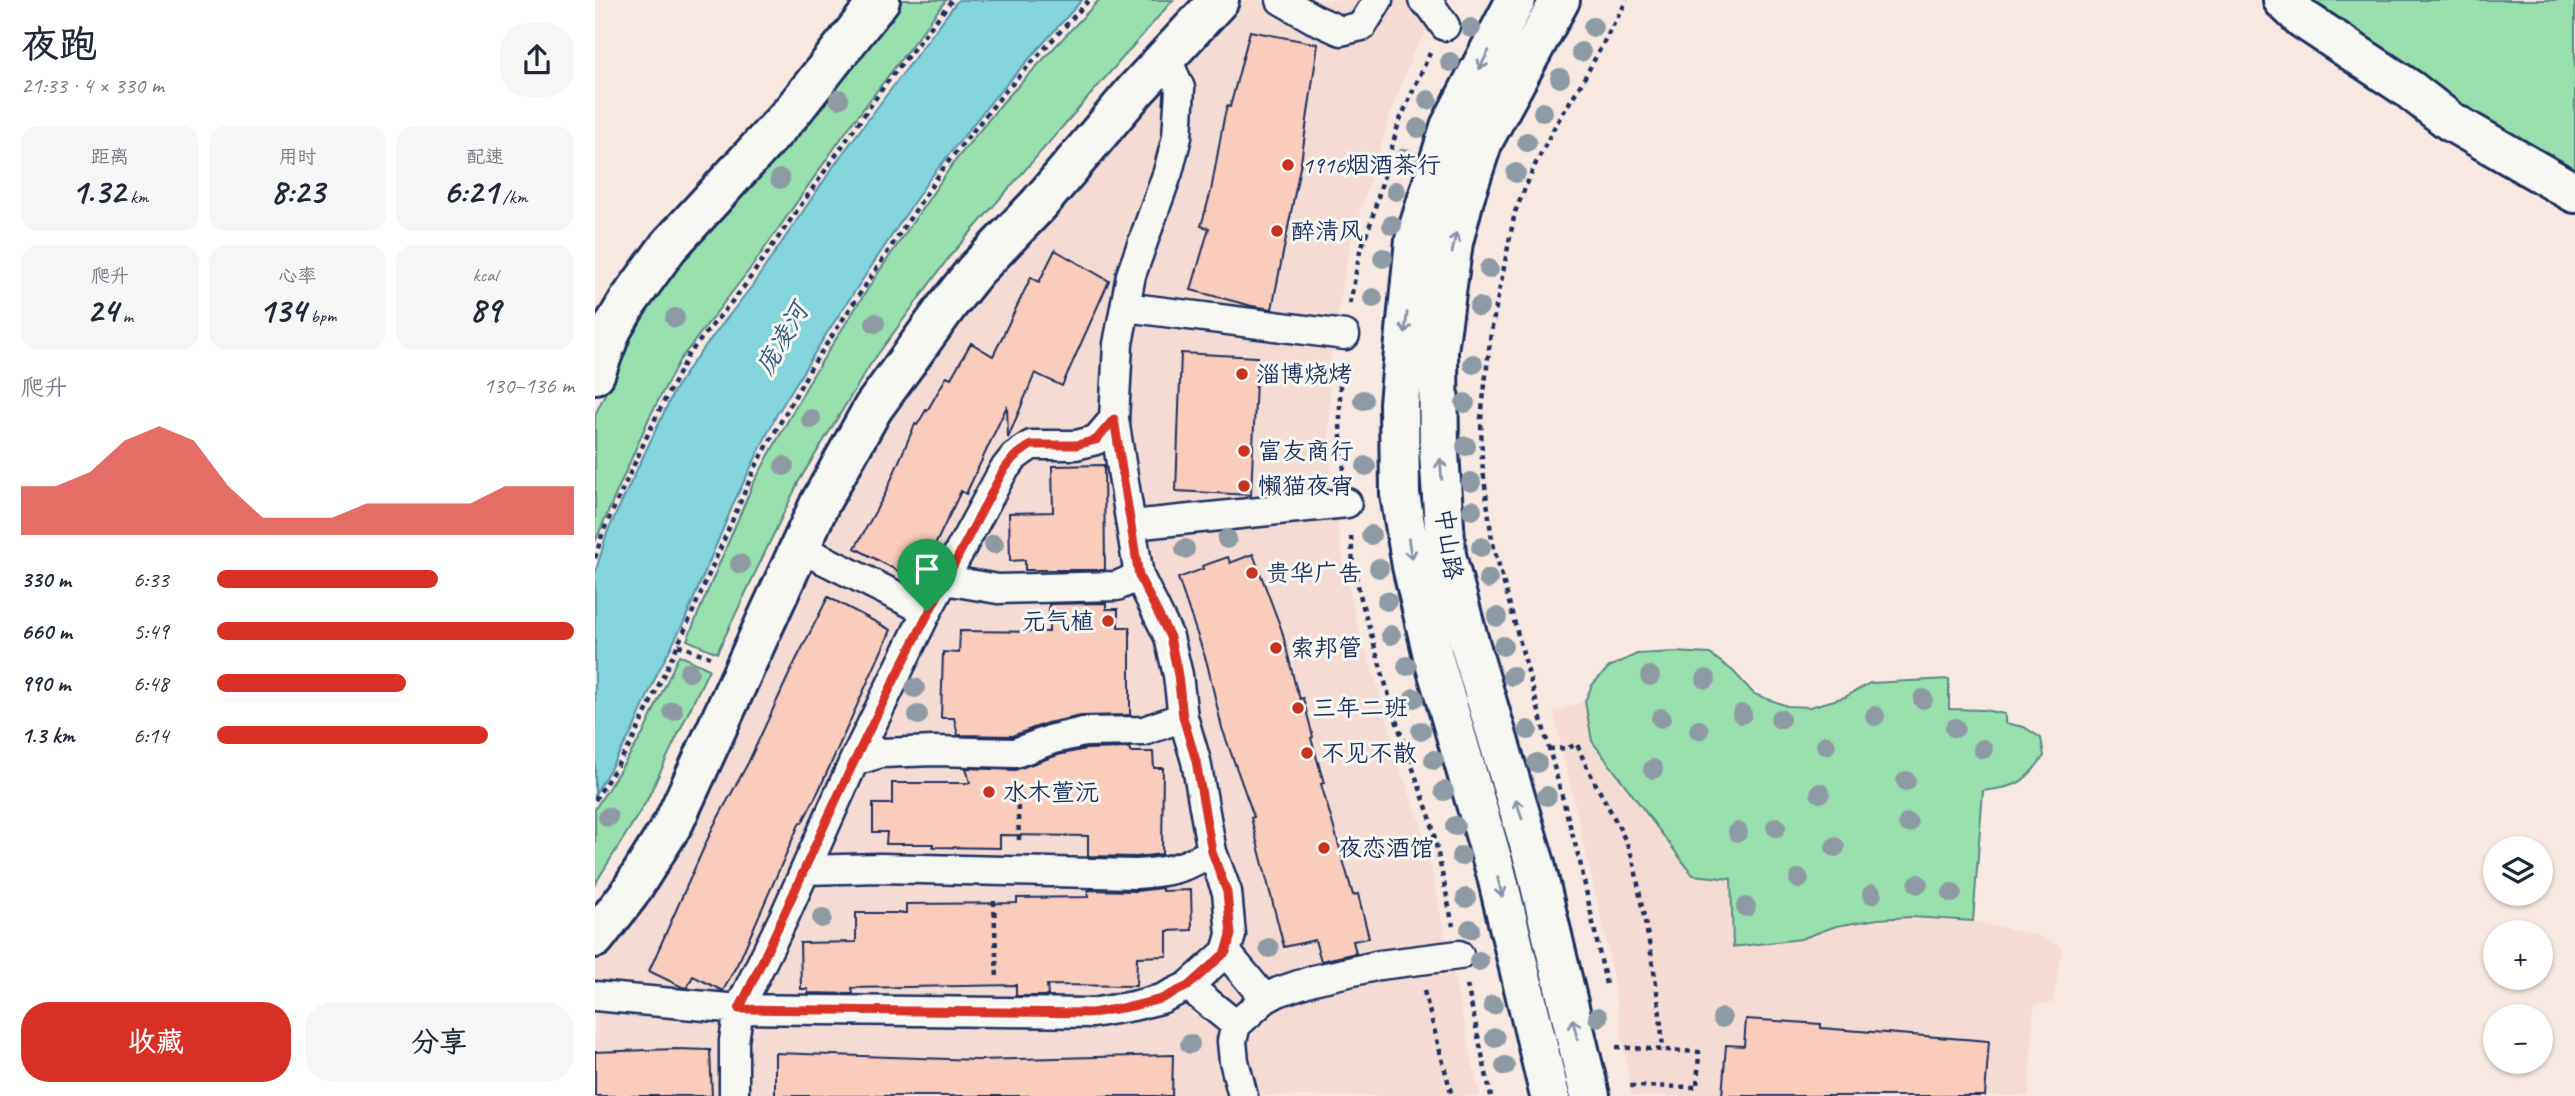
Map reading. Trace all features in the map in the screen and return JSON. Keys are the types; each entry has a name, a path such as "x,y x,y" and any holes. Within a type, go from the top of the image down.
{"main road":[{"path":"595,374 611,329 668,247 791,113 880,0"},
{"path":"595,938 629,894 674,822 820,503 873,408 947,306 1219,0"},
{"name":"中山路","path":"1516,0 1450,127 1415,240 1399,403 1400,494 1412,566 1433,656 1496,872 1550,1096"},
{"name":"中山路","path":"1559,0 1483,141 1465,195 1453,242 1438,351 1440,453 1446,555 1469,642 1604,1091"},
{"path":"2283,0 2304,19 2409,89 2450,121 2575,193"}],"street":[{"path":"1281,0 1341,31 1362,26 1378,0"},
{"path":"1423,0 1431,6 1445,26"},
{"path":"595,996 739,1009 1092,1013 1161,999 1188,986 1226,952 1231,935 1227,892 1212,852 1196,761 1183,717 1170,637 1139,576 1114,419 1118,344 1131,275 1168,172 1177,136 1180,88 1166,57"},
{"path":"1125,307 1345,335"},
{"path":"734,1096 734,1041 739,1009 927,611 1003,471 1014,457 1031,445 1076,445 1096,440 1114,419"},
{"path":"1132,525 1346,503"},
{"path":"800,548 927,611"},
{"path":"945,580 998,589 1117,586 1139,576"},
{"path":"854,761 881,753 1016,753 1053,739 1074,735 1144,731 1183,717"},
{"path":"806,870 880,868 1136,874 1170,872 1212,852"},
{"path":"1226,952 1265,999"},
{"path":"1243,1096 1234,1061 1233,1041 1236,1025 1265,999 1313,980 1415,959 1459,955"},
{"path":"1188,986 1236,1025"}],"path":[{"path":"595,558 603,532 688,355 743,288 885,85 952,0"},
{"path":"595,800 632,742 678,645 755,468 810,369 944,167 1003,94 1089,0"},
{"path":"1608,997 1580,862 1492,540 1482,463 1481,419 1485,371 1515,212 1556,124 1581,85 1627,0"},
{"path":"678,645 712,659"},
{"path":"1549,749 1568,748 1577,744 1633,860 1648,933 1661,1016 1663,1050"},
{"path":"998,1011 1016,753"},
{"path":"1415,959 1452,1096"},
{"path":"1604,1091 1697,1087 1699,1052 1613,1046 1615,1059"},
{"path":"1663,1087 1663,1096"}],"shaded area":[{"path":"1245,0 1443,0 1413,54 1393,107 1351,241 1331,355 1329,454 1342,554 1357,624 1403,777 1421,822 1480,1096 595,1096 595,961 632,917 683,847 705,804 805,578 848,493 902,399 925,366 1029,238"},
{"path":"1585,701 1592,741 1693,875 1732,879 1734,946 1801,939 1836,926 1912,917 1973,921 2040,936 2062,947 2053,1003 2034,1005 2029,1096 1632,1096 1607,944 1553,712"}],"green space":[{"path":"898,0 946,0 847,130 753,265 679,361 649,418 595,542 595,415 611,381 613,368 655,288"},
{"path":"1099,0 1173,0 950,256 870,365 799,481 717,653 687,640 753,484 813,375 876,276 954,162 1003,102"},
{"path":"2302,0 2575,0 2575,168 2529,144 2483,125"},
{"path":"1637,654 1710,654 1733,671 1754,694 1787,706 1810,707 1845,697 1870,683 1949,679 1949,709 1984,710 2005,714 2005,723 2024,727 2041,738 2044,756 2031,773 2004,788 1983,791 1973,921 1912,917 1878,919 1836,926 1801,939 1733,947 1731,879 1693,875 1592,741 1585,701 1592,685 1609,667"},
{"path":"679,655 709,669 646,802 595,884 595,809 643,734"}],"water":[{"name":"庞凌河","path":"958,0 1082,0 995,97 928,181 777,414 735,500 684,622 657,674 632,732 595,794 595,574 607,533 675,389 692,363 752,286 840,157"}],"building":[{"path":"1250,31 1318,44 1301,162 1272,309 1191,290 1209,228 1201,226 1211,191 1224,118 1227,106 1230,107"},
{"path":"1055,250 1109,281 1062,386 1035,373 1008,438 1007,406 966,494 961,491 925,566 915,560 907,576 855,548 885,494 915,424 917,425 927,411 947,376 951,378 971,343 993,356 1031,277 1039,282"},
{"path":"1181,353 1257,357 1251,495 1176,491"},
{"path":"1104,465 1105,570 1025,570 1025,560 1010,561 1009,513 1053,512 1052,466"},
{"path":"1253,554 1282,631 1300,699 1303,698 1324,783 1321,784 1353,895 1358,894 1369,938 1353,941 1356,953 1321,961 1315,940 1284,947 1251,818 1254,817 1222,728 1207,663 1178,578 1228,557 1230,563"},
{"path":"828,597 891,630 819,790 802,823 800,822 741,957 723,991 693,976 687,988 682,987 649,971 713,827 748,763"},
{"path":"1106,603 1106,609 1118,609 1118,627 1130,627 1130,715 1081,716 1047,723 1012,736 958,735 954,718 941,718 943,652 959,653 960,631 1049,632 1049,604"},
{"path":"1130,748 1130,752 1153,752 1154,768 1163,768 1162,854 1136,857 1088,856 1088,836 1000,835 1000,848 933,847 933,844 886,844 887,832 873,832 873,804 892,804 892,783 970,783 966,768 1015,770 1058,755 1086,749"},
{"path":"1162,888 1162,891 1191,890 1192,930 1167,931 1167,956 1137,957 1136,986 1047,985 1048,996 1016,996 1016,985 852,988 853,994 808,993 808,989 801,989 800,943 856,942 856,913 906,913 906,904 1017,903 1017,898 1088,897 1088,890 1136,891"},
{"path":"1746,1019 1821,1024 1821,1028 1989,1041 1985,1096 1722,1096 1726,1045 1744,1046"},
{"path":"710,1050 712,1096 595,1096 595,1052"},
{"path":"775,1053 977,1060 1173,1055 1172,1096 775,1096"}],"place":[{"name":"1916烟酒茶行","path":"1288,165"},
{"name":"醉清风","path":"1277,231"},
{"name":"淄博烧烤","path":"1242,374"},
{"name":"富友商行","path":"1244,451"},
{"name":"懒猫夜宵","path":"1244,486"},
{"name":"贵华广告","path":"1252,573"},
{"name":"元气植","path":"1108,621"},
{"name":"索邦管","path":"1276,648"},
{"name":"三年二班","path":"1298,708"},
{"name":"不见不散","path":"1307,753"},
{"name":"水木萱沅","path":"989,792"},
{"name":"夜恋酒馆","path":"1324,848"}],"route":[{"path":"1114,419 1139,576 1170,637 1183,717 1196,761 1212,852 1227,892 1231,915 1231,935 1226,952 1188,986 1161,999 1092,1013 739,1009 806,870 824,824 927,611 1003,471 1014,457 1031,445 1076,445 1096,440 1114,419"}]}
